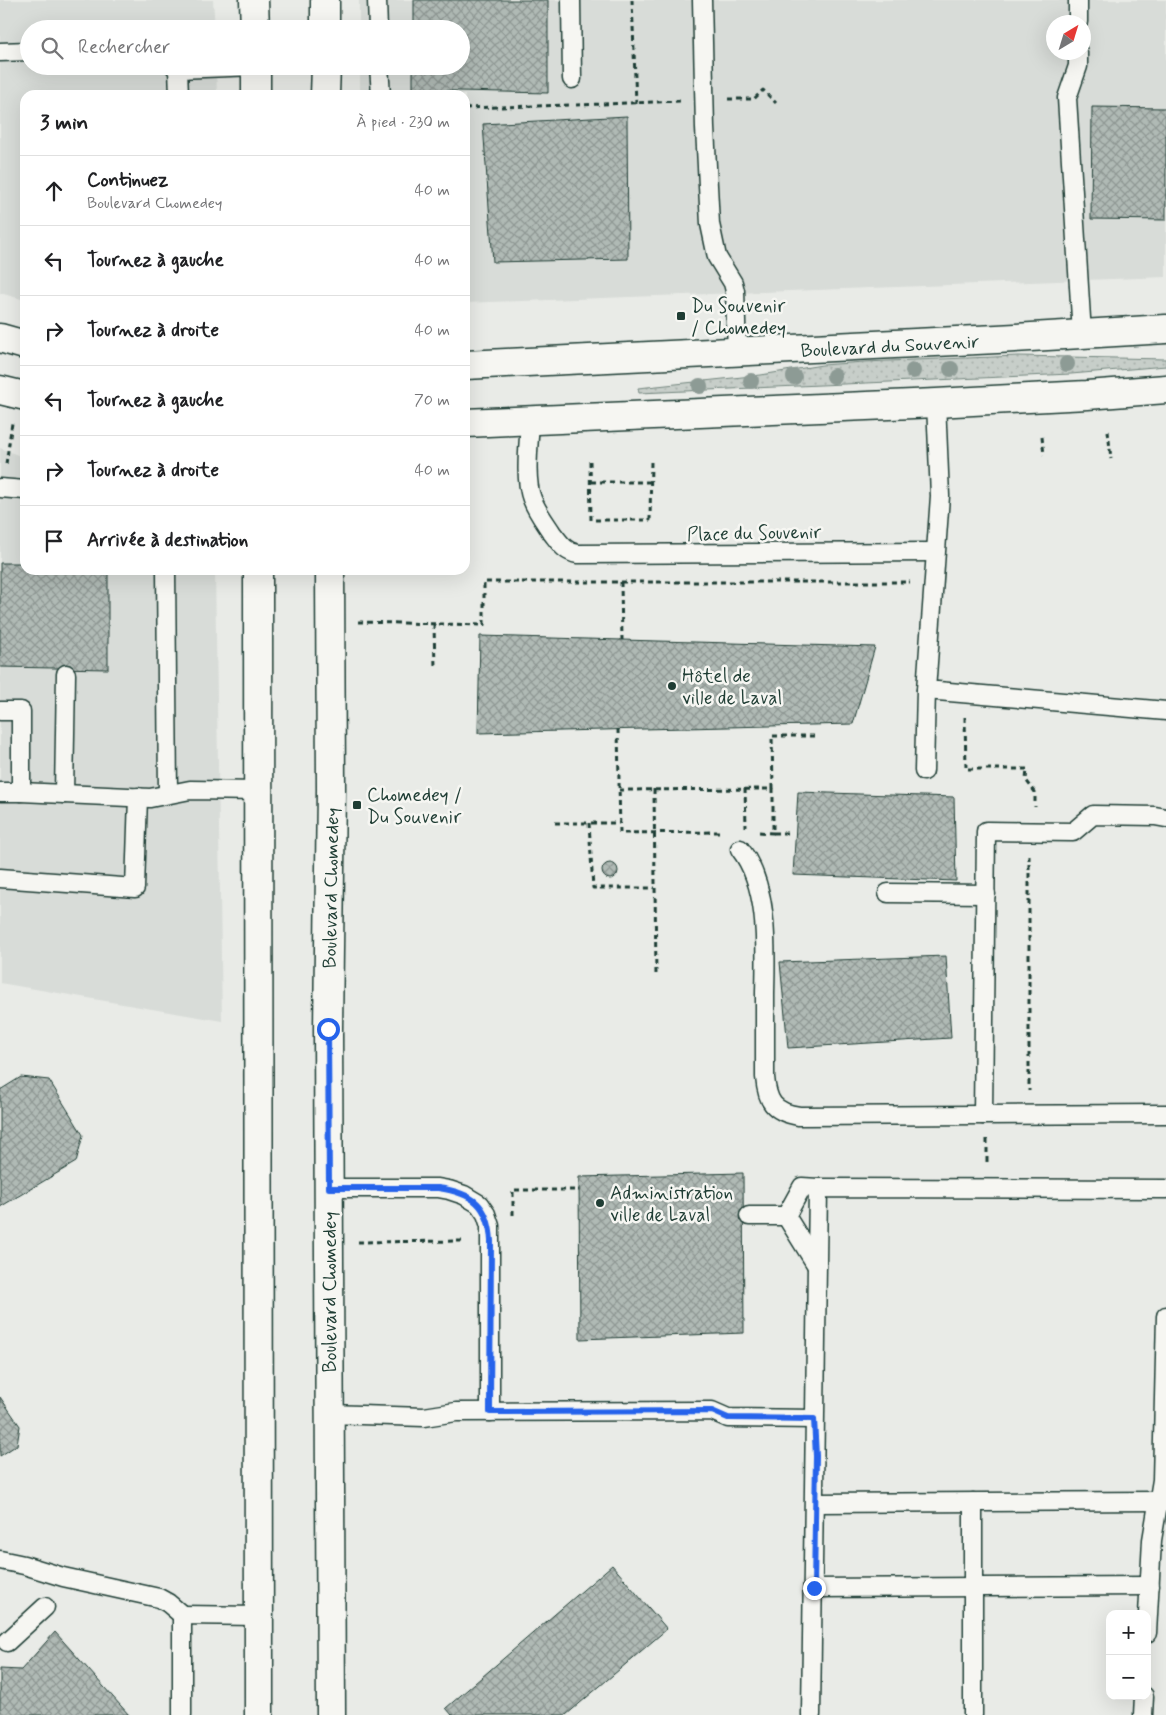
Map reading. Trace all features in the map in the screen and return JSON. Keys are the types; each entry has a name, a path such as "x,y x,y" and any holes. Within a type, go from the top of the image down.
{"street":[{"path":"254,0 255,20"},
{"path":"325,0 325,20"},
{"path":"256,75 256,90"},
{"path":"325,90 326,75"},
{"name":"Boulevard du Souvenir","path":"473,361 737,352 1166,329"},
{"path":"0,338 20,344"},
{"path":"470,424 936,403 1166,389"},
{"path":"0,390 19,408"},
{"path":"258,575 259,1715"},
{"name":"Boulevard Chomedey","path":"330,575 329,1188 331,1715"}],"lane":[{"path":"377,0 378,20"},
{"path":"571,0 572,79"},
{"path":"702,0 705,128 710,224 717,257 736,290 737,352"},
{"path":"1078,0 1078,15"},
{"path":"0,52 20,51"},
{"path":"1078,60 1078,66 1067,98 1082,334"},
{"path":"177,75 178,90"},
{"path":"380,75 380,90"},
{"path":"924,771 926,690 940,496 936,403"},
{"name":"Place du Souvenir","path":"530,421 529,486 532,498 538,513 562,547 570,552 578,554 657,554 935,552"},
{"path":"0,488 20,490"},
{"path":"166,575 168,794"},
{"path":"64,794 66,674"},
{"path":"926,690 1166,711"},
{"path":"0,711 21,711 21,792"},
{"path":"0,792 150,798 190,790 259,792"},
{"path":"0,878 135,888 138,797"},
{"path":"982,1115 986,831 1073,832 1093,815 1155,816 1166,818"},
{"path":"743,840 755,875 766,937 766,1092 771,1102 779,1110 799,1116 1166,1114"},
{"path":"888,893 986,894"},
{"path":"329,1188 438,1188 464,1195 479,1204 486,1214 490,1226 490,1412"},
{"path":"786,1216 802,1188 1166,1189"},
{"path":"812,1715 818,1188"},
{"path":"749,1216 786,1216"},
{"path":"786,1216 817,1266"},
{"path":"1148,1610 1152,1540 1162,1480 1166,1316"},
{"path":"330,1414 424,1417 456,1412 712,1411 728,1418 814,1419"},
{"path":"973,1502 973,1715"},
{"path":"814,1503 1159,1502"},
{"path":"0,1560 63,1577 159,1598 182,1615 258,1616"},
{"path":"814,1588 1150,1586"},
{"path":"7,1642 44,1607"},
{"path":"182,1615 182,1715"},
{"path":"1143,1715 1144,1700"}],"path":[{"path":"632,0 636,103"},
{"path":"747,98 754,99 763,90 776,103"},
{"path":"470,108 664,102"},
{"path":"8,450 19,408"},
{"path":"1108,430 1110,459"},
{"path":"1042,437 1044,455"},
{"path":"590,461 591,520 650,520 651,461"},
{"path":"590,482 651,482"},
{"path":"358,622 484,625 484,582 910,582"},
{"path":"621,582 622,640"},
{"path":"434,624 435,668"},
{"path":"964,694 966,768 1027,769"},
{"path":"618,729 620,833 727,832"},
{"path":"773,832 772,736 814,736"},
{"path":"743,840 745,788"},
{"path":"654,789 656,977"},
{"path":"619,790 773,789"},
{"path":"555,823 619,823"},
{"path":"589,823 593,888 655,888"},
{"path":"755,832 788,833"},
{"path":"1028,884 1029,1099"},
{"path":"513,1224 513,1190 579,1190"},
{"path":"358,1242 466,1241"}],"shaded area":[{"path":"0,0 213,0 214,20 20,20 20,75 216,75 217,90 20,90 20,299 0,293"},
{"path":"359,0 1166,0 1166,277 470,303 470,90 360,90 360,75 470,75 470,20 359,20"},
{"path":"1018,356 1166,359 1166,366 1071,374 639,393 638,388 761,375 822,365"},
{"path":"0,448 20,456 20,575 215,575 222,1021 0,983"}],"building":[{"path":"414,0 548,0 548,93 413,90 413,75 470,75 470,20 414,20"},
{"path":"1092,107 1166,108 1166,220 1091,219"},
{"path":"627,116 628,259 493,262 483,124"},
{"path":"0,563 20,563 20,575 108,575 108,669 0,667"},
{"name":"Hôtel de ville de Laval","path":"480,636 875,647 853,724 478,733"},
{"path":"798,792 954,797 956,881 793,875"},
{"path":"607,863 613,863 618,868 616,877 607,879 602,874 602,868"},
{"path":"946,956 951,1038 788,1048 780,962"},
{"path":"21,1077 49,1080 83,1135 76,1162 0,1207 0,1090"},
{"path":"743,1173 744,1333 580,1339 579,1177"},
{"path":"0,1397 20,1426 17,1445 0,1456"},
{"path":"612,1565 667,1629 566,1715 452,1715 446,1708"},
{"path":"55,1632 129,1715 0,1715 0,1669 21,1670"}],"place":[{"name":"Du Souvenir / Chomedey","path":"681,316"},
{"name":"Hôtel de ville de Laval","path":"672,686"},
{"name":"Chomedey / Du Souvenir","path":"357,805"},
{"name":"Administration ville de Laval","path":"600,1203"}],"route":[{"path":"328,1029 329,1188 438,1188 472,1199 479,1204 486,1214 490,1226 491,1241 490,1412 712,1411 728,1418 814,1419 816,1456 814,1588"}]}
